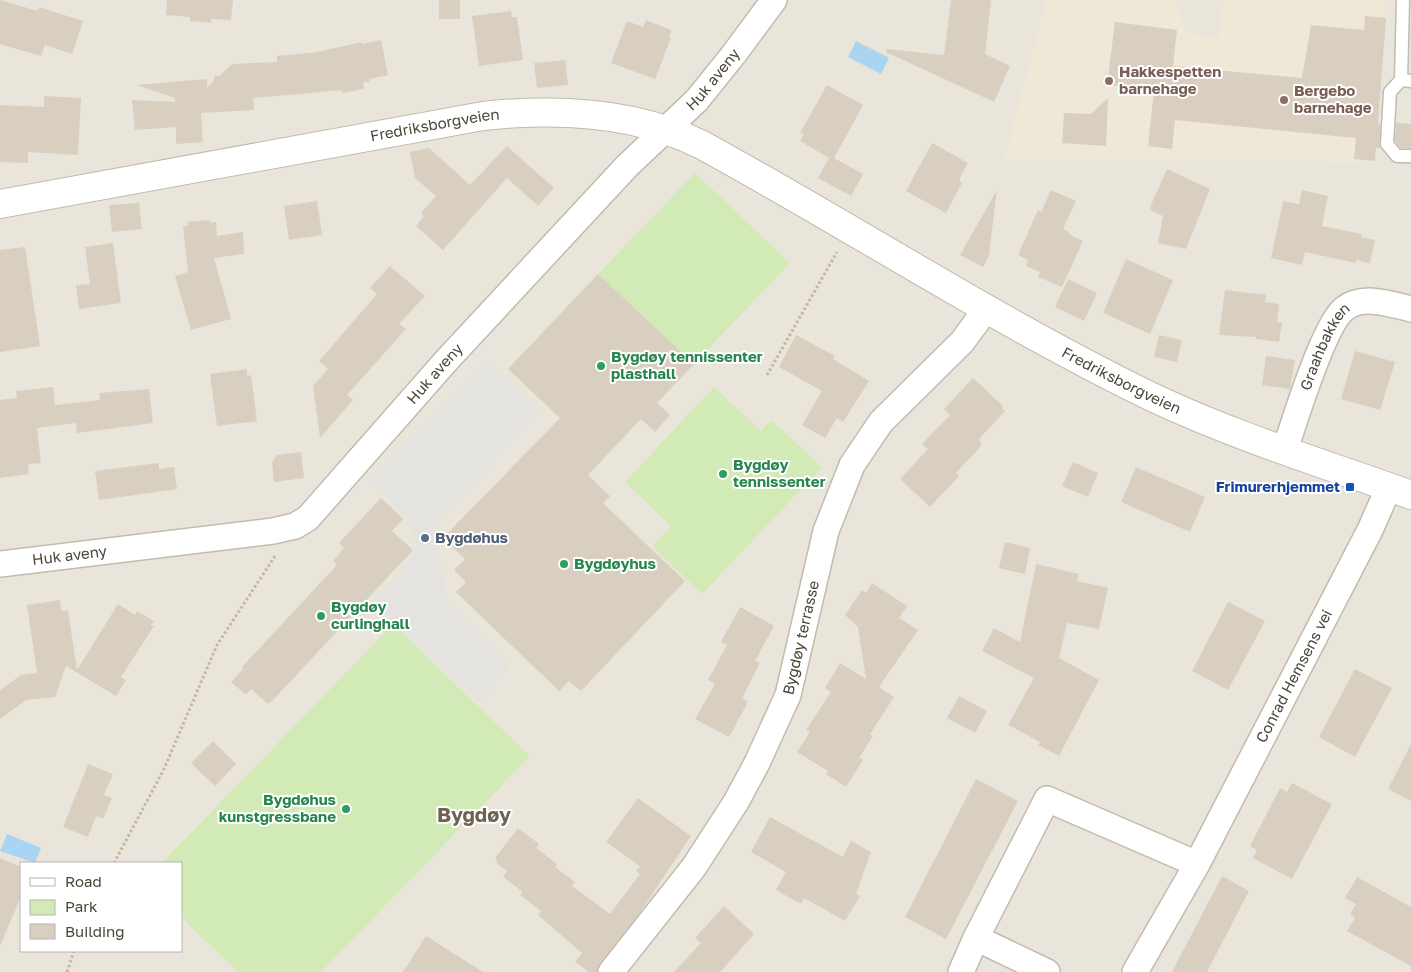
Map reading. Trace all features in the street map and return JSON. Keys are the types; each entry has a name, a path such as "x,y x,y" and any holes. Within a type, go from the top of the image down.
{"street":[{"name":"Huk aveny","path":"0,564 252,533 295,526 308,518 446,361 627,166 702,93 774,0"},
{"name":"Fredriksborgveien","path":"0,204 483,116 533,111 576,112 612,117 665,130 702,145 1082,362 1156,399 1285,450 1400,491"},
{"name":"Graahbakken","path":"1285,450 1311,375 1336,319 1345,308 1361,302 1380,302 1411,309"},
{"name":"Bygdøy terrasse","path":"611,972 694,867 736,802 757,763 788,695 828,525 852,465 881,422 962,342 987,308"},
{"name":"Conrad Hemsens vei","path":"1135,972 1196,864 1370,530 1400,491"},
{"path":"961,972 976,938 1047,800 1196,864"},
{"path":"976,938 1046,972"}],"lane":[{"path":"1403,0 1406,80 1390,92 1387,144 1397,156 1411,156"}],"path":[{"path":"767,375 850,229"},
{"path":"115,862 164,769 217,646 295,526"},
{"path":"67,972 74,952"}],"shaded area":[{"path":"0,0 1411,0 1411,972 0,972"},
{"path":"1046,0 1176,0 1185,32 1219,38 1223,0 1384,0 1372,162 1005,159"},
{"name":"Bygdøhus","path":"486,361 540,412 433,524 448,605 510,667 478,703 372,601 418,552 408,516 369,480"}],"green space":[{"path":"695,173 790,263 694,364 598,274"},
{"name":"Bygdøy tennissenter","path":"714,387 761,431 771,420 822,467 702,594 652,546 671,526 625,482"},
{"name":"Bygdøhus kunstgressbane","path":"393,624 530,756 321,972 238,972 182,918 182,862 163,862"}],"water":[{"path":"856,41 889,58 881,74 848,57"},
{"path":"7,834 41,848 35,862 0,851"}],"building":[{"path":"0,0 38,11 39,7 83,21 72,54 45,45 41,56 0,44"},
{"path":"167,0 233,0 231,20 211,19 211,23 190,21 190,17 166,15"},
{"path":"439,0 460,0 460,19 439,19"},
{"path":"951,0 991,0 985,54 1010,66 994,102 886,52 887,49 944,55"},
{"path":"511,11 512,17 517,17 523,60 479,66 472,16"},
{"path":"1365,16 1386,18 1378,123 1380,123 1380,148 1376,148 1375,161 1354,159 1356,138 1175,120 1172,149 1148,146 1154,90 1107,85 1115,22 1177,30 1173,66 1302,78 1311,25 1364,30"},
{"path":"646,20 671,30 669,37 671,38 655,79 611,63 627,21 643,27"},
{"path":"381,40 388,75 369,79 370,81 363,83 364,89 342,93 342,90 253,98 254,110 201,113 203,142 176,144 176,127 135,130 132,100 175,102 175,98 136,85 207,79 207,88 214,81 214,76 219,76 232,64 277,62 277,56 317,52 362,42 362,44"},
{"path":"565,60 568,85 537,88 534,63"},
{"path":"827,85 863,105 834,158 863,174 851,196 818,178 829,158 800,141 804,134 800,133"},
{"path":"44,96 81,98 78,155 28,152 28,163 0,162 0,105 44,107"},
{"path":"1108,98 1106,146 1062,143 1064,113 1091,114"},
{"path":"1396,123 1411,124 1411,148 1401,148 1395,141"},
{"path":"932,143 968,163 959,180 962,183 946,213 906,191"},
{"path":"507,146 554,188 538,206 507,178 443,250 416,226 424,216 421,213 436,196 415,178 410,152 429,148 470,185"},
{"path":"1167,169 1210,189 1186,249 1158,243 1163,216 1150,210"},
{"path":"997,190 989,255 983,267 960,255"},
{"path":"1051,190 1076,201 1063,229 1069,232 1068,234 1083,241 1062,287 1038,277 1040,272 1026,266 1028,260 1018,255 1038,210 1041,212"},
{"path":"1302,190 1328,196 1322,226 1362,234 1361,237 1375,240 1370,263 1356,260 1356,263 1305,252 1302,265 1271,258 1283,201 1299,204"},
{"path":"317,201 322,235 289,240 284,206"},
{"path":"139,203 142,229 112,232 109,205"},
{"path":"209,220 210,223 216,222 217,236 243,232 244,254 214,258 231,319 191,330 175,276 188,272 183,226 188,226 187,222"},
{"path":"113,243 121,303 79,309 76,285 90,284 85,247"},
{"path":"25,247 40,346 0,352 0,250"},
{"path":"1126,259 1173,280 1150,334 1103,313"},
{"path":"390,266 425,296 399,324 406,329 347,395 353,400 320,438 313,386 328,369 319,361 377,294 370,288"},
{"name":"Bygdøyhus","path":"598,274 694,364 657,403 670,415 655,432 641,419 588,475 610,496 603,503 685,581 581,691 569,681 559,691 456,592 466,582 454,570 465,559 443,538 560,418 508,369"},
{"path":"1068,279 1097,293 1084,321 1055,307"},
{"path":"1225,290 1266,295 1265,302 1279,304 1277,322 1282,322 1279,342 1256,339 1256,337 1219,335"},
{"path":"796,335 835,356 833,359 869,381 843,422 837,418 825,438 802,425 822,391 779,367"},
{"path":"1159,335 1182,340 1177,362 1154,357"},
{"path":"1355,351 1395,362 1380,410 1341,399"},
{"path":"1266,356 1295,360 1290,389 1262,385"},
{"path":"247,369 247,376 251,375 257,421 217,426 210,374"},
{"path":"973,378 1003,406 1002,408 1005,411 979,439 982,445 956,473 959,476 930,507 900,479 928,449 922,444 950,415 944,409"},
{"path":"53,387 55,405 100,400 99,393 149,389 153,423 77,433 76,423 37,428 41,463 28,464 29,474 0,478 0,400 17,398 16,391"},
{"path":"301,452 304,478 274,482 272,462 277,455"},
{"path":"1073,462 1098,473 1088,497 1062,486"},
{"path":"159,463 159,469 174,467 177,489 99,500 95,471"},
{"path":"1136,467 1205,497 1190,532 1121,502"},
{"name":"Bygdøy curlinghall","path":"381,498 403,519 392,531 413,550 275,698 268,704 251,689 246,695 231,682 243,669 242,667 337,565 333,561 344,548 339,543"},
{"path":"1005,542 1030,548 1025,574 999,568"},
{"path":"1036,564 1079,574 1077,581 1108,588 1099,629 1067,623 1059,658 1099,680 1059,756 1038,745 1040,742 1008,725 1034,678 982,651 994,628 1020,642"},
{"path":"872,583 907,606 899,618 918,630 879,687 894,697 870,734 873,736 859,758 863,760 846,787 826,774 828,771 797,752 810,732 806,730 831,692 825,688 840,663 866,679 858,627 845,615 862,590 866,593"},
{"path":"60,600 61,611 68,610 77,670 118,604 135,615 137,611 154,621 151,625 154,626 121,677 126,680 116,696 66,666 55,697 26,700 0,719 0,690 21,675 37,673 27,605"},
{"path":"1228,602 1265,621 1228,690 1192,671"},
{"path":"740,607 774,626 755,661 760,663 742,698 748,702 729,737 695,719 715,684 708,680 727,645 721,642"},
{"path":"1355,669 1392,688 1355,757 1319,737"},
{"path":"959,696 987,711 975,733 947,718"},
{"path":"213,741 236,764 215,786 191,763"},
{"path":"1411,744 1411,801 1388,789"},
{"path":"88,764 113,774 104,795 112,798 103,819 96,816 88,837 63,827"},
{"path":"976,779 1018,801 946,939 905,917"},
{"path":"1292,783 1332,804 1292,879 1253,858 1257,850 1250,846 1280,788 1287,792"},
{"path":"638,798 691,836 639,914 600,963 597,972 589,972 575,962 582,953 538,915 541,911 520,895 523,892 503,877 507,871 496,863 498,861 495,858 518,828 539,844 536,848 557,864 555,867 575,882 572,886 610,914 640,874 636,871 640,866 606,842"},
{"path":"770,817 843,857 851,841 871,852 856,894 860,896 845,921 804,898 801,904 776,890 786,872 751,852"},
{"path":"0,858 20,867 20,898 0,946"},
{"path":"1222,876 1249,891 1207,972 1172,972"},
{"path":"1357,877 1411,907 1411,966 1347,931 1355,918 1350,914 1356,904 1345,898"},
{"path":"724,906 754,934 720,972 674,972 701,943 695,938"},
{"path":"426,936 483,972 403,972"}],"place":[{"name":"Hakkespetten barnehage","path":"1109,81"},
{"name":"Bergebo barnehage","path":"1284,100"},
{"name":"Bygdøy tennissenter plasthall","path":"601,366"},
{"name":"Bygdøy tennissenter","path":"723,474"},
{"name":"Frimurerhjemmet","path":"1350,487"},
{"name":"Bygdøhus","path":"425,538"},
{"name":"Bygdøyhus","path":"564,564"},
{"name":"Bygdøy curlinghall","path":"321,616"},
{"name":"Bygdøhus kunstgressbane","path":"346,809"}],"district":[{"name":"Bygdøy","path":"474,815"}]}
